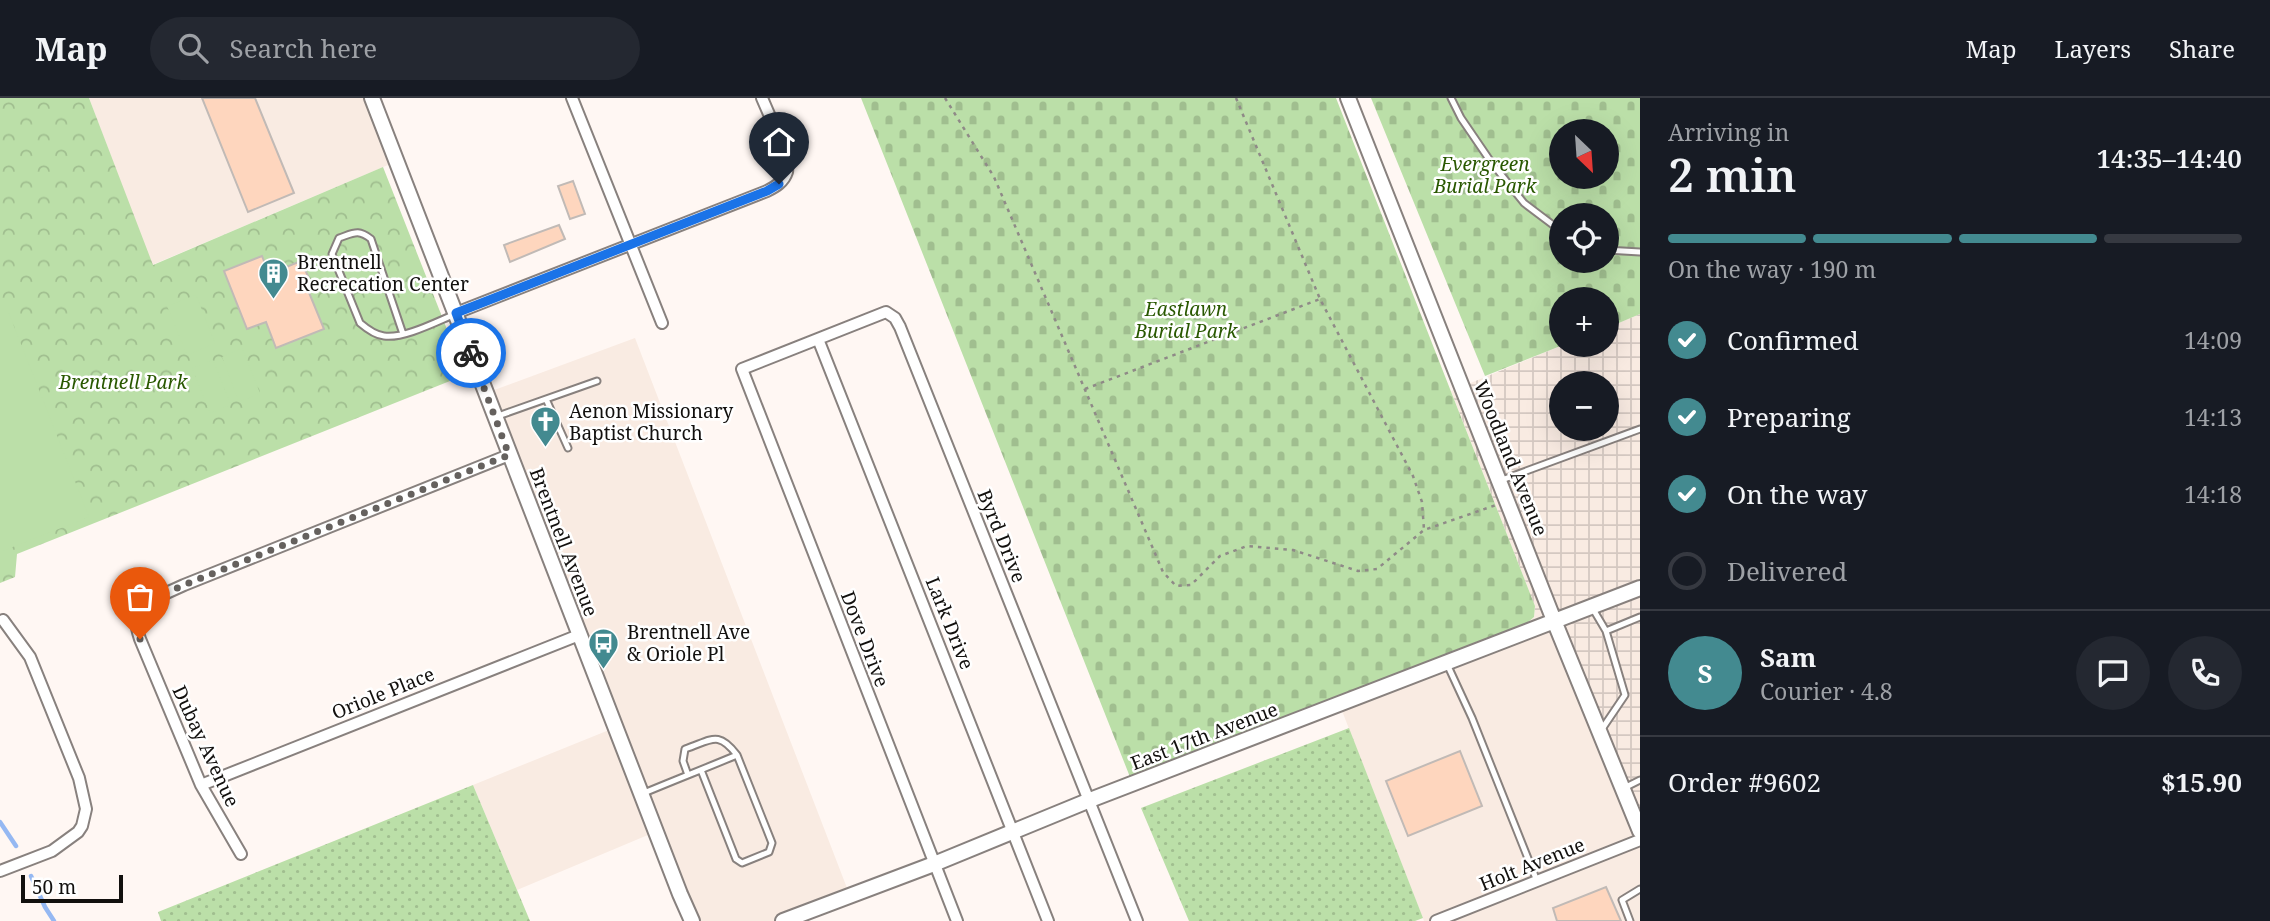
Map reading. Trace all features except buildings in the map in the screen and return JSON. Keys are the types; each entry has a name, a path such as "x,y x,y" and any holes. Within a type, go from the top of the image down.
{"street":[{"name":"Brentnell Avenue","path":"372,98 692,921"},
{"path":"572,98 662,323"},
{"path":"456,313 779,184 787,173 787,161 762,98"},
{"name":"Woodland Avenue","path":"1348,98 1640,831"},
{"name":"Byrd Drive","path":"742,369 886,312 895,318 1137,921"},
{"name":"Lark Drive","path":"818,339 1048,921"},
{"name":"Dove Drive","path":"742,369 957,921"},
{"name":"Dubay Avenue","path":"241,854 201,785 140,639 136,624 138,609 142,604 184,585 509,455"},
{"name":"East 17th Avenue","path":"783,921 1640,588"},
{"path":"0,871 52,851 78,832 86,809 79,778 30,657 3,620"},
{"name":"Oriole Place","path":"201,785 579,635"},
{"name":"Holt Avenue","path":"1436,921 1640,840"}],"lane":[{"path":"1451,98 1461,118 1491,162 1524,203 1549,222"},
{"path":"403,334 371,239 363,232 339,238 332,254 360,323 370,331 385,337 403,334 456,313"},
{"path":"1619,251 1640,252"},
{"path":"496,417 597,381"},
{"path":"546,399 568,448"},
{"path":"1499,481 1640,429"},
{"path":"1593,608 1606,631 1625,695 1600,732"},
{"path":"1606,631 1640,617"},
{"path":"1447,663 1538,881"},
{"path":"688,775 683,761 685,749 715,739 727,742 737,755 772,843 769,852 742,863 736,859 701,770"},
{"path":"641,794 737,755"},
{"path":"1623,788 1640,780"},
{"path":"1630,921 1622,900 1640,889"}],"path":[{"path":"946,98 994,177 1163,572 1176,586 1191,585 1220,556 1247,545 1293,550 1358,571 1377,569 1424,530 1507,501"},
{"path":"1236,98 1320,299 1413,476 1422,502 1424,530"},
{"path":"1084,388 1320,299"}],"shaded area":[{"path":"89,98 370,98 395,162 152,265"},
{"path":"1640,314 1640,833 1557,624 1534,617 1535,606 1451,391 1549,351 1549,357 1619,357 1619,323"},
{"path":"635,338 852,901 797,921 691,921 655,832 517,890 473,785 614,728 486,393"},
{"path":"1534,617 1557,624 1640,833 1640,921 1424,921 1337,698 1520,629"}],"green space":[{"name":"Brentnell Park","path":"0,98 89,98 153,265 383,167 465,375 17,554 15,577 0,583"},
{"name":"Eastlawn Burial Park","path":"861,98 1336,98 1535,606 1534,617 1520,629 1130,777"},
{"name":"Evergreen Burial Park","path":"1371,98 1640,98 1640,314 1619,323 1619,287 1549,287 1549,351 1485,376"},
{"path":"196,295 215,343 187,355 167,306"},
{"path":"8,311 89,517 0,552 0,315"},
{"path":"242,348 260,393 239,402 222,357"},
{"path":"213,360 231,405 210,413 192,368"},
{"path":"1349,728 1423,918 1415,921 1189,921 1141,808"},
{"path":"473,785 530,921 161,921 158,912"}],"waterway":[{"path":"0,822 16,846"},
{"path":"31,876 54,921"}],"way so far":[{"path":"140,639 136,624 138,609 142,604 509,455 471,353"}],"place":[{"name":"Brentnell Recrecation Center","path":"274,300"},
{"name":"Aenon Missionary Baptist Church","path":"546,449"},
{"name":"Brentnell Ave & Oriole Pl","path":"604,670"}],"route":[{"path":"471,353 456,313 779,184"}]}
